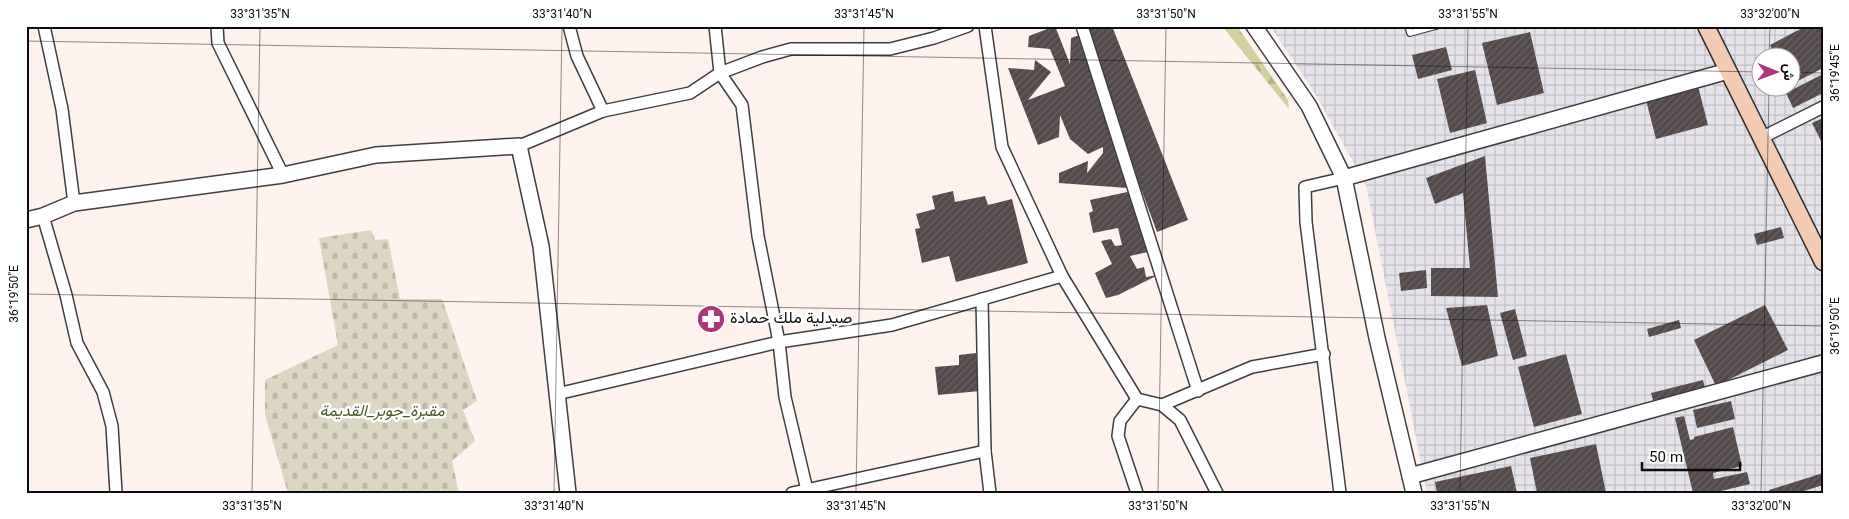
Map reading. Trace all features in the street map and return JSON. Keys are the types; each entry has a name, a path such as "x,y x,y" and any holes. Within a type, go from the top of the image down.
{"main road":[{"path":"1706,26 1823,262"}],"street":[{"path":"44,26 62,109 74,202"},
{"path":"217,26 218,43 283,175"},
{"path":"569,26 577,56 604,110"},
{"path":"715,26 720,73 742,105 758,236 779,342 785,397 807,490"},
{"path":"26,220 43,216 74,202 283,175 376,155 519,146 604,110 690,93 720,73 762,57 791,49 890,49 934,38 968,26"},
{"path":"985,26 1002,147 1062,276 1137,399 1162,405 1180,420 1217,493"},
{"path":"1082,26 1198,390"},
{"path":"1254,26 1308,106 1344,178 1377,338 1414,493"},
{"path":"1340,493 1306,222 1304,187 1344,178 1728,71"},
{"path":"1762,138 1823,107"},
{"path":"519,146 541,246 568,493"},
{"path":"43,216 66,295 77,343 103,392 112,426 116,493"},
{"path":"557,394 779,342 892,326 1062,276"},
{"path":"982,299 985,452 990,493"},
{"path":"1162,405 1252,367 1324,354"},
{"path":"1410,476 1823,363"},
{"path":"1137,399 1120,421 1118,436 1137,493"},
{"path":"792,493 829,489 985,452"}],"lane":[{"path":"1408,26 1410,33 1436,26"}],"shaded area":[{"path":"1270,26 1823,26 1823,493 1427,493 1366,185 1314,92"}],"green space":[{"path":"1222,26 1237,26 1288,100 1289,109"},
{"name":"مقبرة_جوبر_القديمة","path":"371,230 375,240 388,239 400,299 442,299 477,401 463,410 475,441 452,461 459,493 288,493 265,415 265,380 338,345 319,238"}],"building":[{"path":"1055,26 1070,64 1071,38 1085,33 1083,26 1112,26 1188,220 1157,232 1141,189 1059,183 1059,173 1088,161 1087,173 1103,153 1103,147 1088,154 1070,139 1060,115 1059,137 1038,145 1008,68 1034,70 1035,60 1051,72 1028,100 1065,86 1050,49 1028,47 1029,36"},
{"path":"1806,26 1823,26 1823,68 1802,79 1802,48 1771,48 1770,45"},
{"path":"1530,32 1544,93 1497,105 1482,43"},
{"path":"1446,47 1452,70 1418,79 1412,55"},
{"path":"1475,70 1487,123 1450,133 1437,79"},
{"path":"1823,74 1823,93 1793,108 1788,98 1802,98 1802,85"},
{"path":"1698,86 1708,125 1656,139 1646,100"},
{"path":"1823,118 1823,145 1812,123"},
{"path":"1485,156 1498,297 1431,296 1431,268 1470,268 1463,193 1435,204 1426,178"},
{"path":"953,191 955,202 985,196 988,205 1012,199 1028,263 956,282 949,256 922,263 915,229 920,228 916,214 935,209 932,196"},
{"path":"1132,191 1148,252 1130,256 1137,269 1144,267 1146,277 1158,275 1118,295 1106,298 1095,273 1112,264 1101,241 1111,239 1115,246 1122,245 1118,228 1093,233 1089,213 1093,211 1090,200"},
{"path":"1781,227 1784,238 1757,245 1754,234"},
{"path":"1426,270 1427,288 1401,291 1399,273"},
{"path":"1487,305 1498,356 1462,366 1446,308"},
{"path":"1765,305 1788,350 1716,386 1694,340"},
{"path":"1515,309 1527,356 1513,360 1500,313"},
{"path":"1679,320 1681,328 1649,337 1647,329"},
{"path":"976,353 980,391 938,395 935,367 959,365 959,355"},
{"path":"1566,354 1582,414 1534,427 1518,367"},
{"path":"1703,380 1706,392 1654,404 1651,393"},
{"path":"1731,401 1735,419 1697,428 1693,410"},
{"path":"1684,416 1690,440 1694,439 1694,437 1733,427 1742,466 1713,473 1714,479 1747,472 1750,484 1713,493 1693,493 1675,418"},
{"path":"1596,444 1606,493 1537,493 1530,458"},
{"path":"1511,466 1517,493 1437,493 1435,482"},
{"path":"1823,473 1823,485 1798,493 1770,493 1769,490"}],"place":[{"name":"صيدلية ملك حمادة","path":"711,319"}]}
